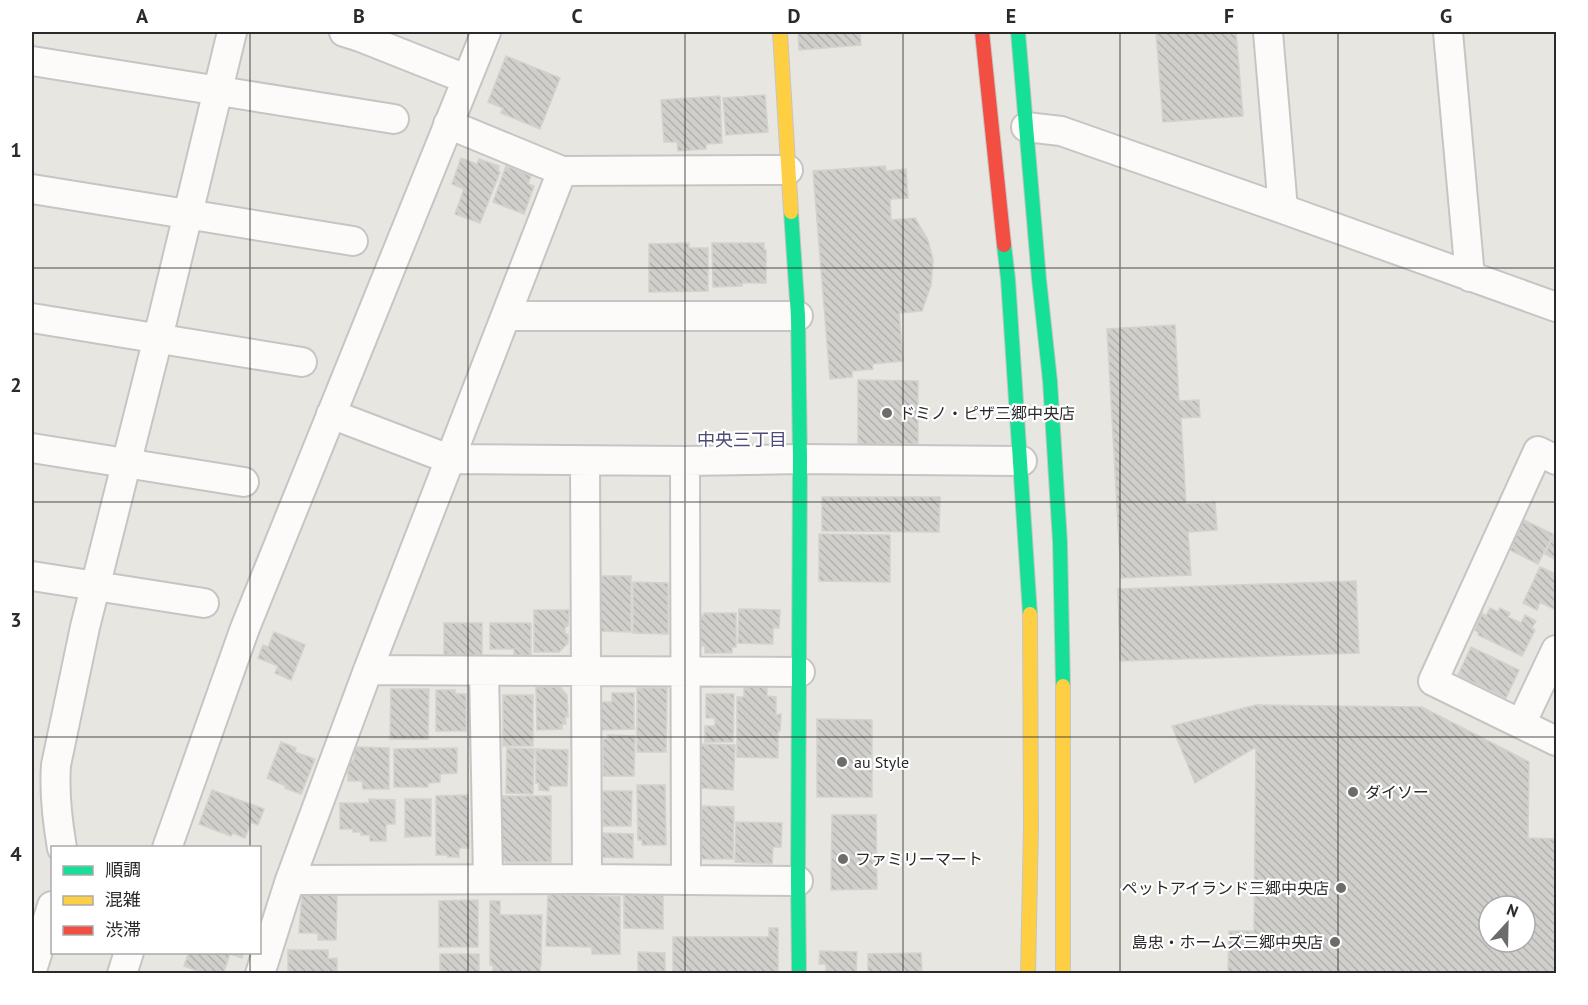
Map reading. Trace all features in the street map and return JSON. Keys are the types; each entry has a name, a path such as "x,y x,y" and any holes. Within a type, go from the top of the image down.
{"street":[{"path":"62,846 54,786 56,765 85,627 232,32"},
{"path":"344,32 455,75"},
{"path":"167,846 245,628 448,124 455,75 486,32"},
{"path":"780,32 798,316 799,974"},
{"path":"982,32 1008,279 1030,596 1029,974"},
{"path":"1018,32 1050,381 1060,542 1064,842 1063,974"},
{"path":"1268,32 1283,209"},
{"path":"1448,32 1470,277"},
{"path":"32,62 394,119"},
{"path":"448,124 562,171 788,170"},
{"path":"1026,127 1061,131 1557,308"},
{"path":"261,974 290,880 368,670 562,171"},
{"path":"32,189 353,241"},
{"path":"506,316 798,316"},
{"path":"32,318 302,362"},
{"path":"331,414 449,459 1022,461"},
{"path":"32,448 244,482"},
{"path":"1557,460 1538,452 1433,681 1557,741"},
{"path":"585,461 587,879"},
{"path":"684,461 686,879"},
{"path":"32,576 204,603"},
{"path":"1521,724 1557,650"},
{"path":"368,670 800,672"},
{"path":"484,671 488,878"},
{"path":"290,880 488,878 798,881"},
{"path":"32,970 51,909"},
{"path":"122,974 128,954"}],"building":[{"path":"798,32 860,32 861,45 799,50"},
{"path":"1156,32 1236,32 1243,116 1163,122"},
{"path":"506,56 560,78 540,129 501,113 503,108 488,102"},
{"path":"765,95 768,132 726,135 723,98"},
{"path":"720,96 722,143 706,144 706,149 678,151 677,142 664,142 661,100"},
{"path":"461,158 477,164 479,159 499,166 498,171 500,172 480,223 455,214 464,189 452,184"},
{"path":"506,166 531,176 528,184 534,186 524,214 493,202"},
{"path":"885,166 886,171 906,169 908,198 890,199 891,220 915,218 928,240 933,260 931,285 922,311 899,313 903,361 872,364 873,369 852,371 852,377 830,379 813,171"},
{"path":"689,243 689,248 708,248 708,291 649,292 649,244"},
{"path":"712,243 764,243 766,283 742,283 742,286 713,287"},
{"path":"1175,325 1179,401 1199,400 1200,417 1181,418 1186,504 1215,502 1217,530 1188,532 1191,575 1121,578 1107,329"},
{"path":"858,380 918,381 918,444 858,444"},
{"path":"822,497 940,497 939,532 822,531"},
{"path":"1524,520 1553,534 1538,564 1510,550"},
{"path":"1556,531 1556,560 1545,554"},
{"path":"819,534 890,535 890,582 819,581"},
{"path":"1540,567 1556,574 1556,610 1540,602 1537,610 1523,603"},
{"path":"598,576 631,576 631,632 598,631"},
{"path":"1356,581 1359,653 1120,661 1118,589"},
{"path":"633,582 668,583 668,634 633,633"},
{"path":"1490,608 1498,612 1500,608 1510,613 1508,617 1521,623 1525,615 1536,621 1532,628 1535,630 1522,656 1478,635 1479,633 1475,630 1482,613 1486,616"},
{"path":"739,609 780,610 779,628 773,628 773,644 738,643"},
{"path":"534,610 569,610 568,626 565,627 568,643 559,652 534,652"},
{"path":"704,613 736,613 736,647 732,647 732,653 705,653 705,646 699,646 699,616"},
{"path":"444,623 482,623 482,655 444,654"},
{"path":"490,623 531,623 531,655 514,655 514,649 490,649"},
{"path":"274,632 305,645 291,680 275,673 278,666 258,658 263,645 268,647"},
{"path":"1471,647 1519,670 1506,698 1458,675"},
{"path":"744,686 767,686 767,696 776,697 776,715 781,714 780,731 778,731 778,758 737,757 737,697 744,697"},
{"path":"536,687 560,687 567,695 568,717 565,717 566,724 562,724 562,729 537,730"},
{"path":"637,688 667,688 666,752 637,752"},
{"path":"391,689 429,689 428,739 390,739"},
{"path":"436,690 455,690 455,694 466,694 466,731 436,731"},
{"path":"612,693 634,693 634,729 600,730 600,702 612,702"},
{"path":"706,694 734,694 733,742 705,742 705,726 715,726 715,718 706,718"},
{"path":"503,695 533,695 533,746 503,746"},
{"path":"1256,705 1422,707 1529,762 1528,838 1556,839 1556,974 1228,974 1229,931 1254,931 1256,747 1195,783 1172,726"},
{"path":"817,719 872,720 872,797 817,797"},
{"path":"608,735 635,736 634,776 603,776 603,739 608,739"},
{"path":"281,742 296,748 295,752 315,759 301,794 267,778"},
{"path":"701,744 735,745 733,790 700,788"},
{"path":"355,747 389,748 389,789 363,789 362,781 348,781 348,760 354,760"},
{"path":"457,748 457,773 440,774 440,782 428,783 428,787 394,787 394,749"},
{"path":"507,748 534,749 533,794 506,793"},
{"path":"536,749 568,750 567,786 549,786 549,791 539,790 539,783 536,783"},
{"path":"637,785 665,785 666,845 642,845 642,840 638,840"},
{"path":"212,790 264,809 258,825 251,822 245,838 233,833 231,836 199,824"},
{"path":"603,791 632,791 631,826 603,826"},
{"path":"468,795 469,848 459,848 459,857 436,855 436,796"},
{"path":"501,796 551,796 551,862 506,862 500,857"},
{"path":"369,799 395,800 395,824 386,824 386,841 370,841 370,835 361,835 361,832 353,832 353,829 340,829 340,803 369,803"},
{"path":"405,799 431,799 431,836 405,837"},
{"path":"702,806 734,807 733,859 701,859"},
{"path":"832,815 876,815 877,889 831,890"},
{"path":"736,822 782,823 781,847 773,847 772,864 735,862"},
{"path":"601,833 633,834 633,858 602,857"},
{"path":"302,894 337,895 336,940 318,940 318,933 299,933"},
{"path":"548,894 620,897 620,954 592,954 592,947 546,946"},
{"path":"624,895 663,895 663,929 624,928"},
{"path":"478,900 478,947 439,947 439,901"},
{"path":"490,901 500,901 500,915 542,915 540,972 493,972 493,965 490,965"},
{"path":"769,928 778,928 778,974 673,974 673,937 769,937"},
{"path":"288,950 328,950 328,959 337,958 337,974 288,972"},
{"path":"820,951 857,952 856,974 826,974 826,964 819,964"},
{"path":"638,952 665,953 665,974 638,974"},
{"path":"921,953 922,974 868,974 868,954"},
{"path":"188,954 230,954 223,974 206,974 184,966"},
{"path":"230,954 243,954 242,958"},
{"path":"440,954 479,954 479,974 440,974"}],"traffic: fast":[{"path":"1018,32 1050,381 1060,542 1063,686"},
{"path":"791,212 798,316 800,459 799,974"},
{"path":"1004,245 1030,614"}],"traffic: slow":[{"path":"780,32 791,212"},
{"path":"1028,974 1031,826 1030,614"},
{"path":"1063,686 1063,974"}],"traffic: jam":[{"path":"982,32 1004,245"}],"place":[{"name":"ドミノ・ピザ三郷中央店","path":"887,413"},
{"name":"au Style","path":"842,762"},
{"name":"ダイソー","path":"1353,792"},
{"name":"ファミリーマート","path":"843,859"},
{"name":"ペットアイランド三郷中央店","path":"1341,888"},
{"name":"島忠・ホームズ三郷中央店","path":"1335,942"}],"district":[{"name":"中央三丁目","path":"742,439"}]}
